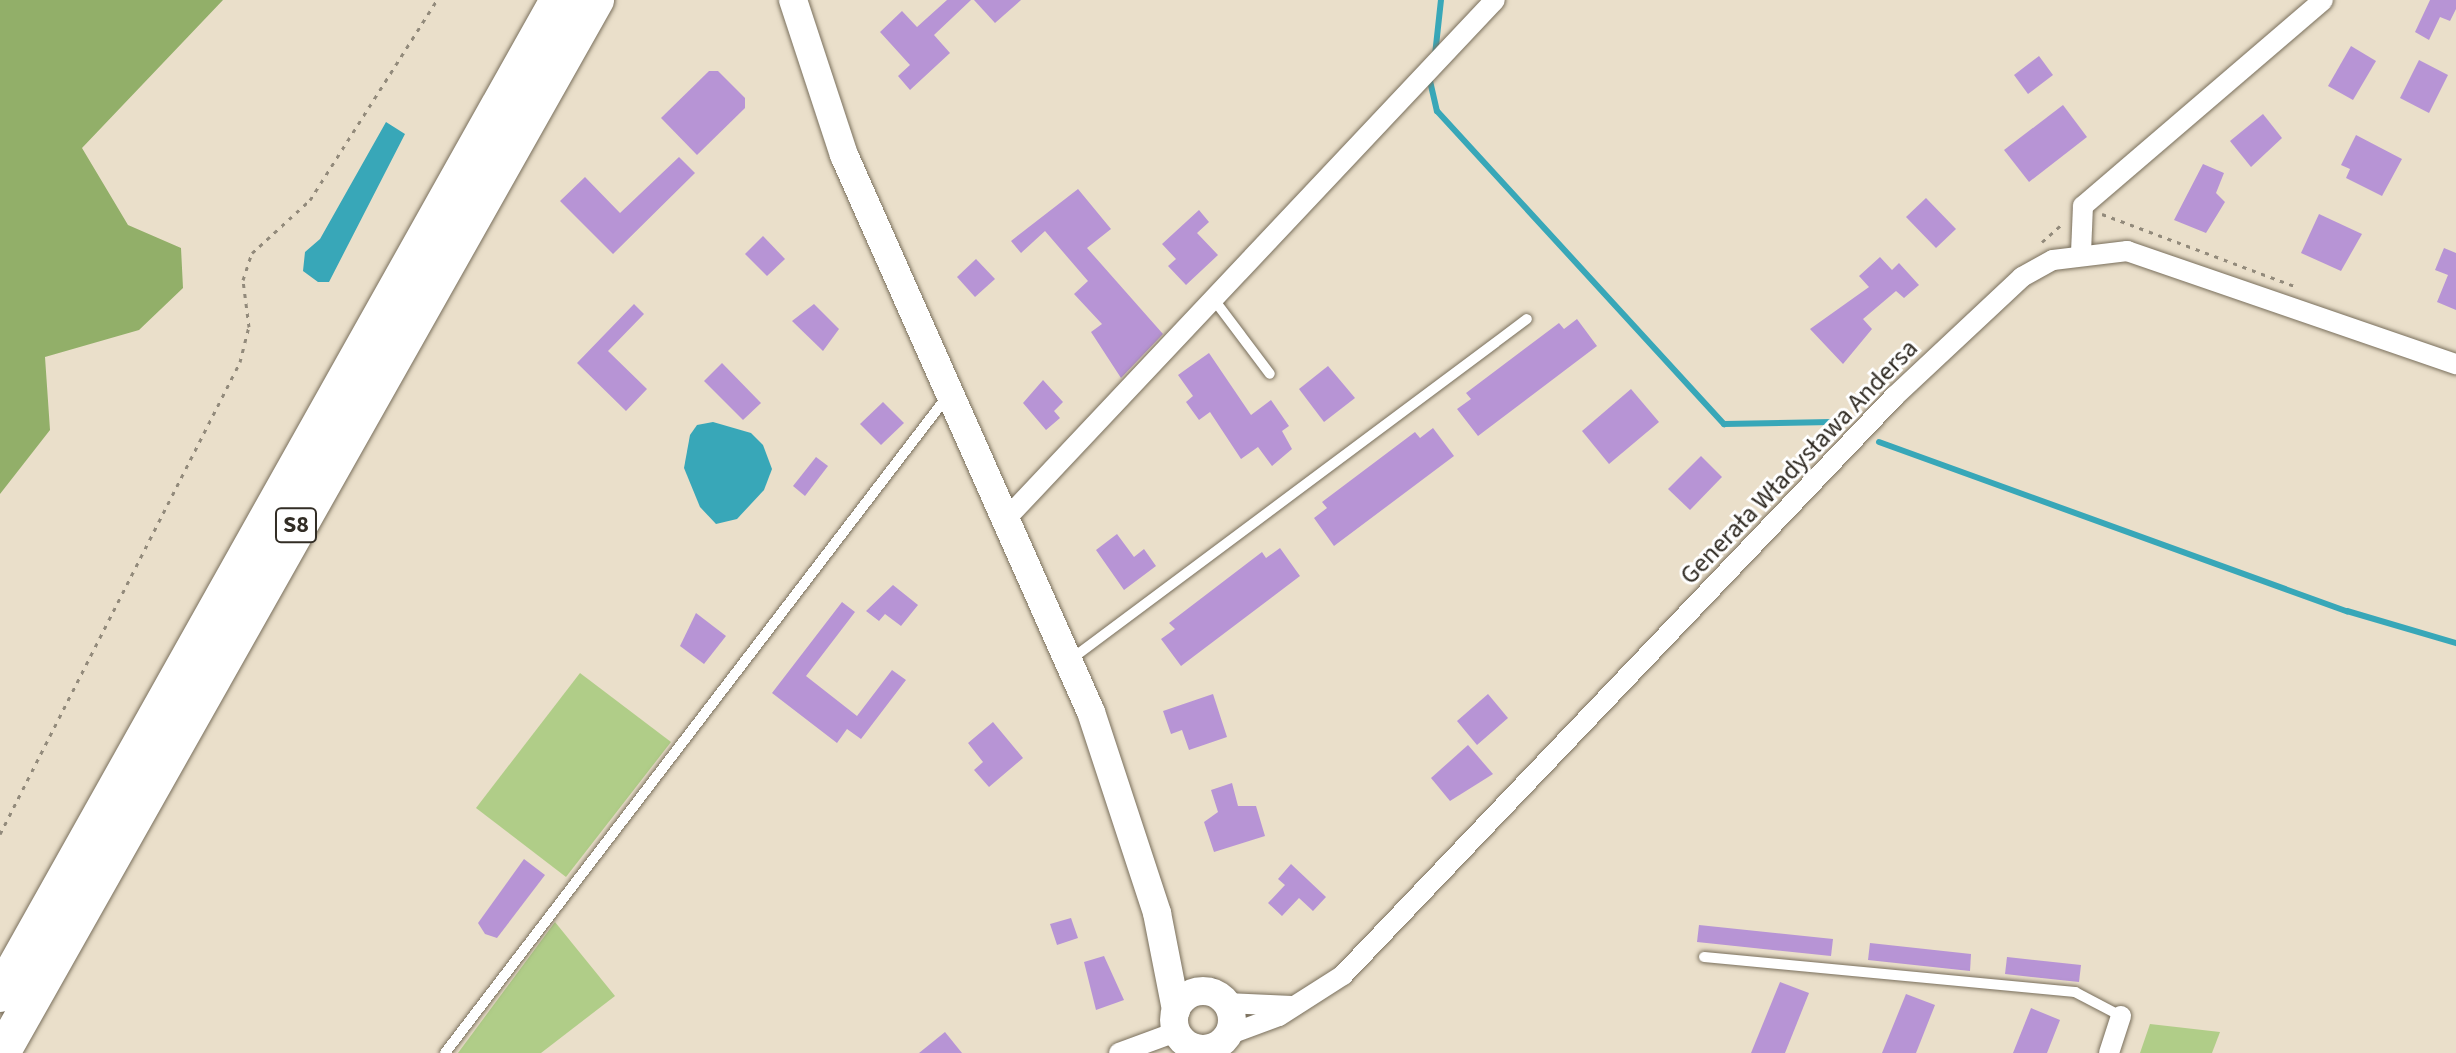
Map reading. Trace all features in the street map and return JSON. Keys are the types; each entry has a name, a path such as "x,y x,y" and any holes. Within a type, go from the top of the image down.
{"highway":[{"name":"S8","path":"0,994 558,0"},
{"name":"S8","path":"2,1053 596,0"}],"street":[{"path":"793,0 844,155 1069,661 1125,805 1157,913 1182,1035 1204,1049 1223,1044 1232,1017 1219,991 1157,913"},
{"path":"1005,520 1215,301 1495,0"},
{"path":"2081,253 2083,206 2323,0"},
{"name":"Generała Władysława Andersa","path":"1223,1044 1343,975 1979,314 2022,277 2081,253 2127,251 2456,364"},
{"path":"1182,1035 1188,995 1219,991 1292,1006"},
{"path":"2109,1053 2121,1016"},
{"path":"1119,1053 1182,1035"}],"lane":[{"path":"1215,301 1270,374"},
{"path":"1069,661 1527,319"},
{"path":"445,1053 950,393"},
{"path":"1704,957 2075,992 2121,1016"}],"path":[{"path":"0,834 240,362 249,327 243,280 252,253 310,200 437,0"},
{"path":"2030,253 2083,206 2308,291"}],"green space":[{"path":"0,0 223,0 82,148 128,225 181,248 183,288 139,330 45,357 50,430 0,494"},
{"path":"580,673 671,742 566,877 476,808"},
{"path":"555,922 615,996 541,1053 458,1053"},
{"path":"2150,1024 2220,1032 2212,1053 2140,1053"}],"water":[{"path":"386,122 405,134 329,282 318,282 303,271 305,252 320,239"},
{"path":"713,422 751,433 763,445 772,469 764,490 737,519 716,524 700,507 684,468 690,435 697,425"}],"building":[{"path":"947,0 971,0 934,35 950,53 910,90 898,76 910,65 880,32 902,11 917,27"},
{"path":"974,0 1021,0 995,23"},
{"path":"2430,0 2456,0 2456,9 2450,21 2440,17 2429,40 2415,32"},
{"path":"2351,46 2376,61 2353,100 2328,86"},
{"path":"2039,56 2053,75 2028,94 2014,75"},
{"path":"2419,60 2448,75 2429,113 2400,98"},
{"path":"709,71 718,71 745,98 745,108 697,155 661,118"},
{"path":"2063,105 2087,137 2029,182 2004,150"},
{"path":"2263,114 2282,138 2251,167 2230,141"},
{"path":"2356,135 2402,159 2382,196 2346,178 2350,169 2341,165"},
{"path":"679,157 695,173 613,254 560,201 585,177 620,213"},
{"path":"2203,164 2224,173 2216,193 2225,202 2206,233 2174,220"},
{"path":"1078,189 1111,229 1087,248 1163,334 1121,378 1091,332 1102,324 1074,294 1088,281 1045,231 1021,253 1011,241"},
{"path":"1926,198 1956,229 1936,248 1906,217"},
{"path":"1199,210 1209,222 1197,233 1218,255 1186,285 1168,266 1176,259 1162,244"},
{"path":"2319,214 2362,234 2341,271 2301,253"},
{"path":"763,236 785,259 767,276 745,254"},
{"path":"2444,248 2456,253 2456,310 2437,302 2448,275 2435,270"},
{"path":"1880,257 1892,270 1899,263 1919,285 1904,298 1896,291 1863,319 1872,329 1843,364 1810,329 1869,287 1859,276"},
{"path":"976,259 995,279 975,297 957,277"},
{"path":"634,304 644,314 608,351 647,389 626,411 577,363"},
{"path":"814,304 839,329 823,351 792,321"},
{"path":"1577,319 1597,346 1478,436 1457,409 1471,399 1466,393 1559,323 1564,329"},
{"path":"1209,353 1251,415 1271,400 1289,426 1282,431 1292,449 1272,466 1258,447 1241,459 1210,412 1199,420 1186,402 1193,396 1178,375"},
{"path":"722,363 761,403 743,420 704,381"},
{"path":"1328,366 1355,398 1324,422 1299,389"},
{"path":"1043,380 1063,402 1054,411 1060,418 1046,430 1023,403"},
{"path":"1631,389 1659,422 1609,464 1582,431"},
{"path":"883,402 904,423 881,445 860,424"},
{"path":"1433,428 1454,456 1334,546 1314,518 1327,508 1322,502 1415,432 1420,438"},
{"path":"1701,456 1722,477 1690,510 1668,489"},
{"path":"816,457 828,466 805,496 793,486"},
{"path":"1117,534 1134,557 1144,549 1156,566 1124,590 1096,550"},
{"path":"1280,548 1300,576 1181,666 1161,639 1175,629 1169,623 1262,552 1266,558"},
{"path":"893,585 918,605 901,626 885,614 879,621 866,611"},
{"path":"842,602 855,612 806,676 857,716 892,670 906,680 861,739 847,729 837,743 772,693"},
{"path":"696,613 726,636 704,664 680,646"},
{"path":"1213,694 1227,737 1189,750 1182,730 1171,734 1163,711"},
{"path":"1488,694 1508,718 1477,745 1457,721"},
{"path":"993,722 1023,758 989,787 974,770 983,762 968,743"},
{"path":"1468,745 1493,774 1450,801 1431,778"},
{"path":"1232,783 1238,806 1256,806 1265,836 1214,852 1204,822 1218,812 1211,790"},
{"path":"524,859 545,875 497,938 485,934 478,923"},
{"path":"1291,864 1326,897 1313,911 1299,898 1282,916 1268,903 1285,885 1278,879"},
{"path":"1071,918 1078,938 1057,945 1050,924"},
{"path":"1699,925 1833,939 1831,956 1697,942"},
{"path":"1870,943 1971,954 1970,971 1868,960"},
{"path":"1104,956 1124,1000 1096,1010 1084,962"},
{"path":"2007,957 2081,965 2079,982 2005,974"},
{"path":"1780,982 1809,993 1785,1053 1751,1053"},
{"path":"1906,994 1935,1005 1916,1053 1882,1053"},
{"path":"2031,1008 2060,1020 2047,1053 2013,1053"},
{"path":"945,1032 962,1053 919,1053"}],"waterway":[{"path":"1435,55 1441,0"},
{"path":"1430,81 1437,111 1724,424 1832,422"},
{"path":"1879,442 2347,611 2456,643"}]}
